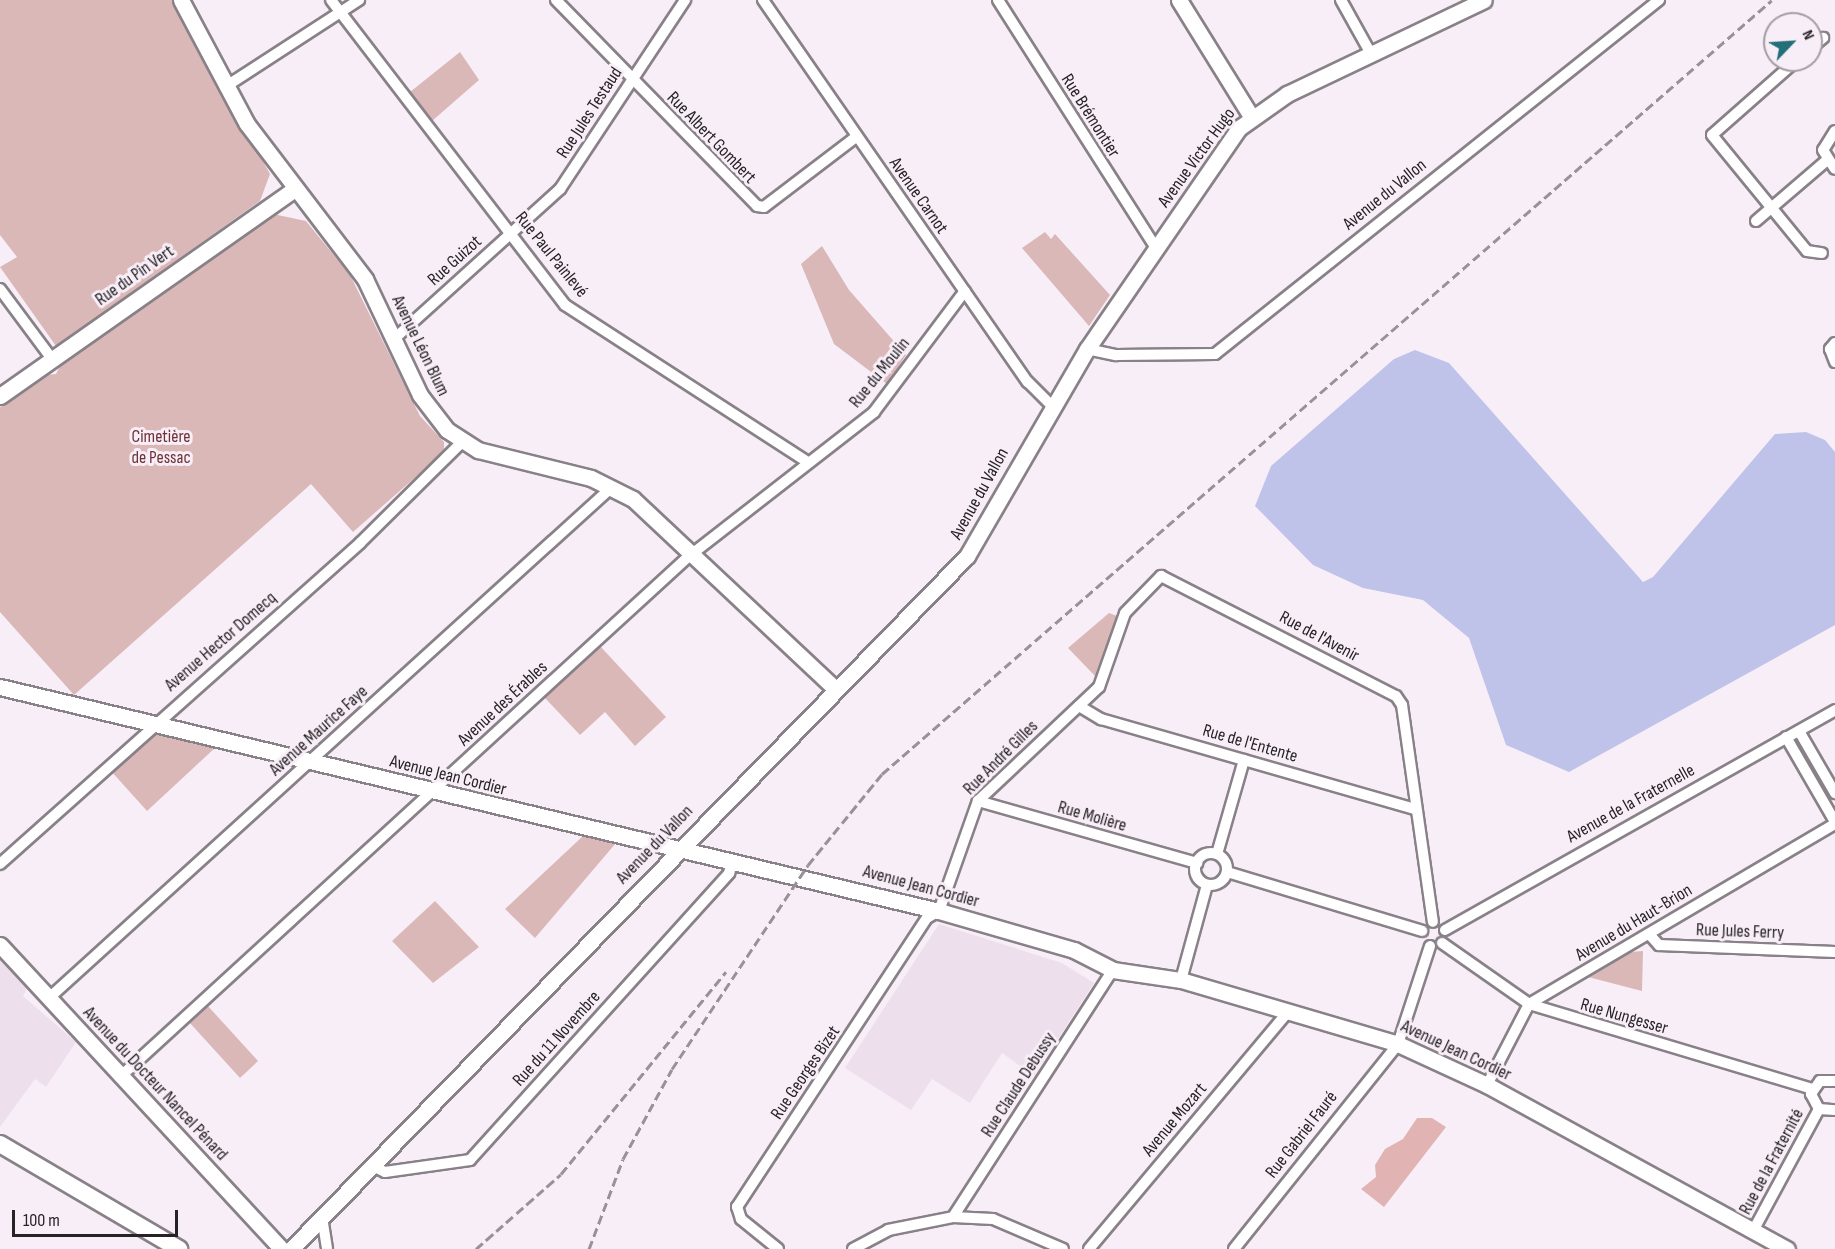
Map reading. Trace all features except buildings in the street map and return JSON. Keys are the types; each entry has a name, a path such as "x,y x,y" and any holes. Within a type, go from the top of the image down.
{"main road":[{"path":"0,1144 179,1249"}],"street":[{"name":"Avenue Léon Blum","path":"181,0 225,87 294,189 365,279 427,407 461,443"},
{"name":"Rue Paul Painlevé","path":"331,0 565,305 808,462"},
{"path":"225,87 360,0"},
{"name":"Rue Albert Gombert","path":"556,0 757,206 764,207 856,137"},
{"name":"Rue Jules Testaud","path":"510,233 560,189 686,0"},
{"name":"Avenue Carnot","path":"763,0 1028,382 1052,406"},
{"name":"Rue Brémontier","path":"998,0 1156,249"},
{"path":"1179,0 1251,116"},
{"path":"1341,0 1370,52"},
{"name":"Avenue Victor Hugo","path":"1087,349 1251,116 1370,52 1484,0"},
{"name":"Avenue du Vallon","path":"291,1249 834,688 967,556 1087,349 1105,355 1215,354 1659,0"},
{"path":"1783,72 1712,135 1807,251 1822,253"},
{"path":"1835,131 1823,144 1826,161 1835,169"},
{"path":"1756,220 1826,161"},
{"name":"Rue du Pin Vert","path":"0,396 294,189"},
{"name":"Rue Guizot","path":"394,339 510,233"},
{"path":"0,289 52,359"},
{"name":"Rue du Moulin","path":"808,462 874,412 965,291"},
{"path":"1835,343 1830,350 1835,363"},
{"path":"461,443 612,487 633,499 834,688"},
{"name":"Avenue Hector Domecq","path":"0,864 153,723 360,543 461,443"},
{"name":"Avenue des Érables","path":"121,1076 692,553 808,462"},
{"name":"Avenue Maurice Faye","path":"49,998 612,487"},
{"name":"Rue de l'Avenir","path":"1079,706 1099,687 1125,613 1161,576 1173,578 1396,696 1402,705 1414,809 1433,922"},
{"name":"Avenue Jean Cordier","path":"0,687 432,792 939,911 1074,950 1113,970 1181,980 1398,1044 1487,1085 1787,1249"},
{"name":"Rue de l'Entente","path":"1079,706 1101,719 1414,809"},
{"name":"Rue André Gilles","path":"939,911 978,801 1079,706"},
{"name":"Avenue de la Fraternelle","path":"1445,930 1835,711"},
{"path":"1799,731 1835,793"},
{"path":"1786,738 1835,823"},
{"path":"1244,760 1217,854 1227,872 1422,930 1430,946 1398,1044"},
{"name":"Rue Molière","path":"978,801 1197,863"},
{"name":"Avenue du Haut-Brion","path":"1529,1004 1835,823"},
{"path":"1217,854 1197,863 1198,879 1207,885 1222,881 1227,872"},
{"name":"Rue du 11 Novembre","path":"373,1166 384,1172 470,1160 729,873 732,863"},
{"path":"1181,980 1207,885"},
{"name":"Rue Georges Bizet","path":"778,1249 741,1219 737,1207 927,918 939,911"},
{"path":"1422,930 1433,922 1445,930 1442,943 1430,946"},
{"name":"Rue Jules Ferry","path":"1649,934 1659,945 1835,952"},
{"name":"Rue Nungesser","path":"1442,943 1529,1004 1813,1089"},
{"name":"Avenue du Docteur Nancel Pénard","path":"0,945 282,1249"},
{"name":"Rue Claude Debussy","path":"953,1217 1113,970"},
{"path":"1487,1085 1529,1004"},
{"name":"Avenue Mozart","path":"1089,1249 1287,1013"},
{"name":"Rue Gabriel Fauré","path":"1234,1249 1386,1053 1398,1044"},
{"path":"1835,1081 1820,1081 1813,1089 1819,1109 1835,1110"},
{"name":"Rue de la Fraternité","path":"1753,1231 1819,1109"},
{"path":"322,1217 327,1249"},
{"path":"853,1249 888,1230 953,1217 1010,1224 1063,1249"}],"shaded area":[{"path":"939,924 1062,963 1094,983 1034,1076 1002,1053 970,1103 932,1079 911,1110 845,1068"},
{"path":"0,960 27,989 23,996 76,1042 46,1087 35,1079 0,1127"},
{"path":"1417,1118 1432,1118 1446,1127 1384,1207 1361,1189 1376,1177 1375,1165 1385,1149 1403,1139"}],"green space":[{"path":"0,0 172,0 270,174 260,201 56,346 0,267 17,257 0,235"},
{"path":"460,52 479,80 432,121 410,92"},
{"name":"Cimetière de Pessac","path":"273,214 306,221 350,275 420,416 444,442 444,452 353,532 311,484 74,695 0,612 0,407 45,375 56,374 61,364"},
{"path":"1045,232 1051,239 1055,234 1110,295 1089,326 1022,248"},
{"path":"822,246 849,290 906,355 887,384 834,344 801,264"},
{"path":"1109,613 1117,616 1095,676 1068,648"},
{"path":"600,646 666,717 635,746 605,712 580,735 544,697"},
{"path":"154,732 216,747 147,811 111,771"},
{"path":"583,836 616,843 535,938 505,909"},
{"path":"435,901 479,947 433,983 392,941"},
{"path":"1643,951 1642,991 1588,977 1630,952"},
{"path":"207,1005 258,1061 240,1078 189,1022"}],"water":[{"path":"1415,350 1449,363 1643,582 1653,577 1775,434 1806,432 1825,440 1835,452 1835,625 1569,772 1506,745 1469,638 1423,600 1363,588 1313,565 1255,506 1271,466 1394,359"}],"railway":[{"path":"589,1249 623,1159 672,1069 808,865 882,774 1772,0"},
{"path":"476,1249 561,1174 726,972"}]}
